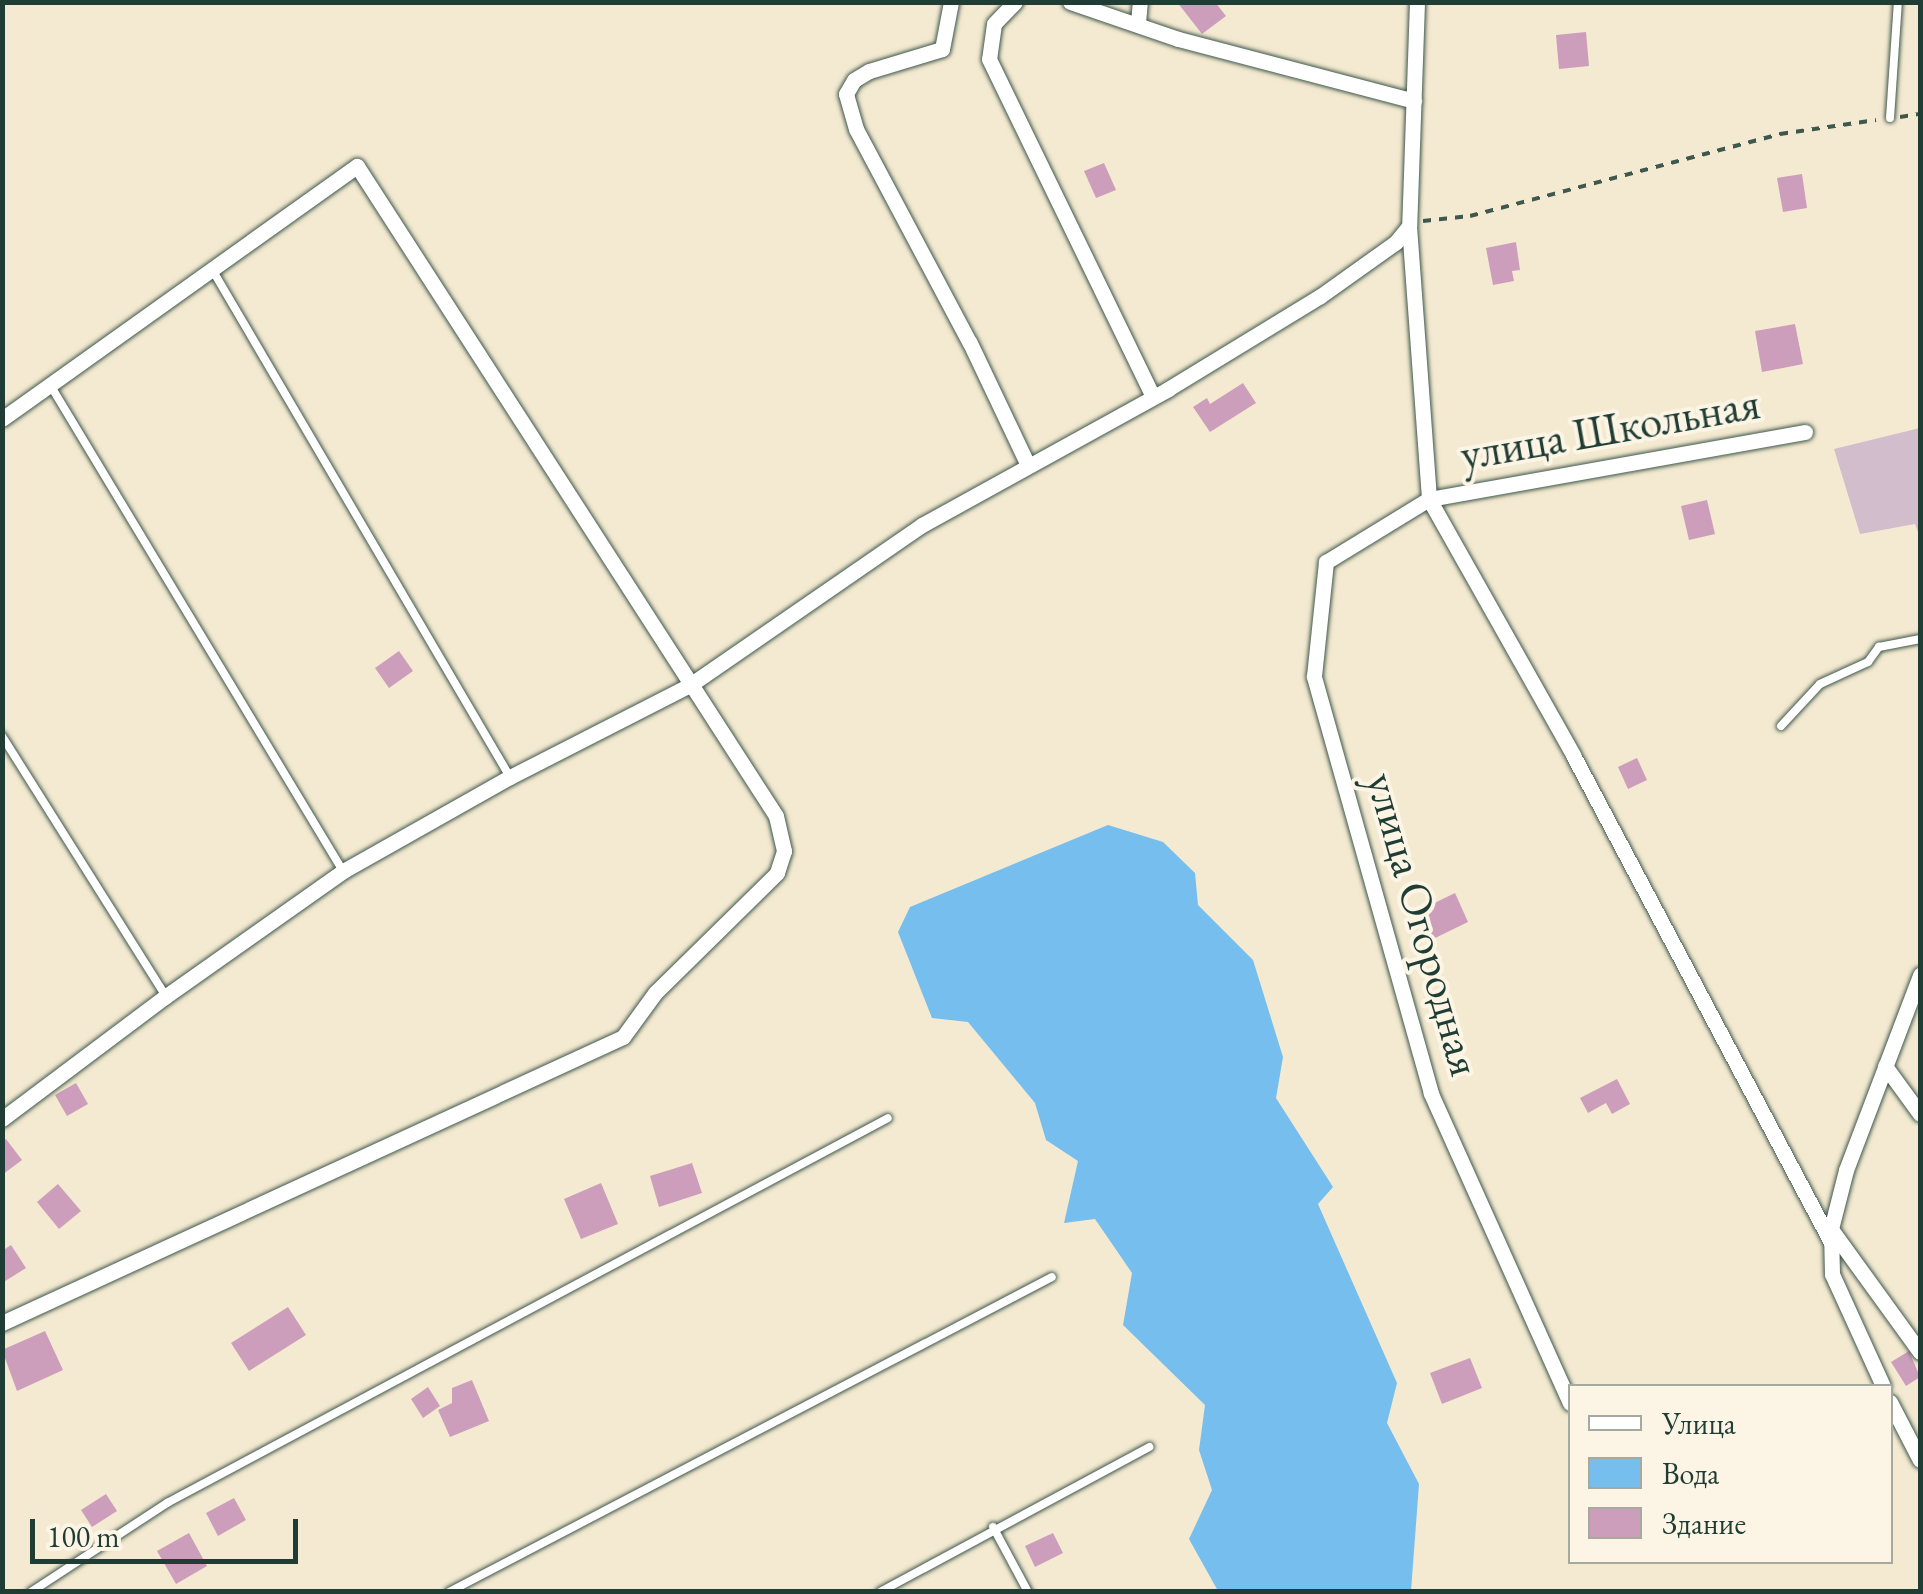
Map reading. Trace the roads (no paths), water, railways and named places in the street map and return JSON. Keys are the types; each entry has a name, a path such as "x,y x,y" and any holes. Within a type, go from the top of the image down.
{"street":[{"path":"952,2 942,49 869,72 854,80 846,94 856,129 970,342 1028,465"},
{"path":"1015,2 994,24 988,59 1152,396"},
{"path":"1070,2 1138,22 1178,39 1414,100"},
{"path":"1138,22 1140,2"},
{"path":"1417,2 1409,226 1429,499 1573,755 1832,1238 1920,1352"},
{"path":"2,419 52,388 357,166 776,816 784,851 777,873 655,993 623,1037 2,1323"},
{"path":"2,1120 166,996 343,871 510,777 690,685 857,567 1319,297 1396,242 1409,226"},
{"name":"улица Школьная","path":"1429,499 1804,432"},
{"name":"улица Огородная","path":"1429,499 1326,562 1314,676 1430,1093 1568,1399"},
{"path":"1882,1384 1832,1274 1832,1238 1846,1170 1920,975"},
{"path":"1885,1066 1920,1114"},
{"path":"1893,1408 1920,1460"}],"lane":[{"path":"1890,118 1898,2"},
{"path":"212,271 510,777"},
{"path":"52,388 343,871"},
{"path":"1781,726 1820,684 1868,662 1880,647 1920,639"},
{"path":"2,736 166,996"},
{"path":"31,1592 167,1503 888,1118"},
{"path":"450,1592 1052,1276"},
{"path":"880,1592 994,1527 1149,1448"},
{"path":"994,1527 1028,1592"}],"water":[{"path":"1108,825 1163,842 1195,873 1198,905 1253,960 1283,1057 1276,1098 1333,1187 1318,1204 1397,1383 1387,1423 1419,1484 1411,1591 1218,1591 1189,1539 1212,1490 1199,1450 1205,1405 1123,1325 1132,1273 1095,1219 1064,1223 1078,1161 1046,1140 1035,1103 968,1022 932,1018 898,932 910,907"}]}
